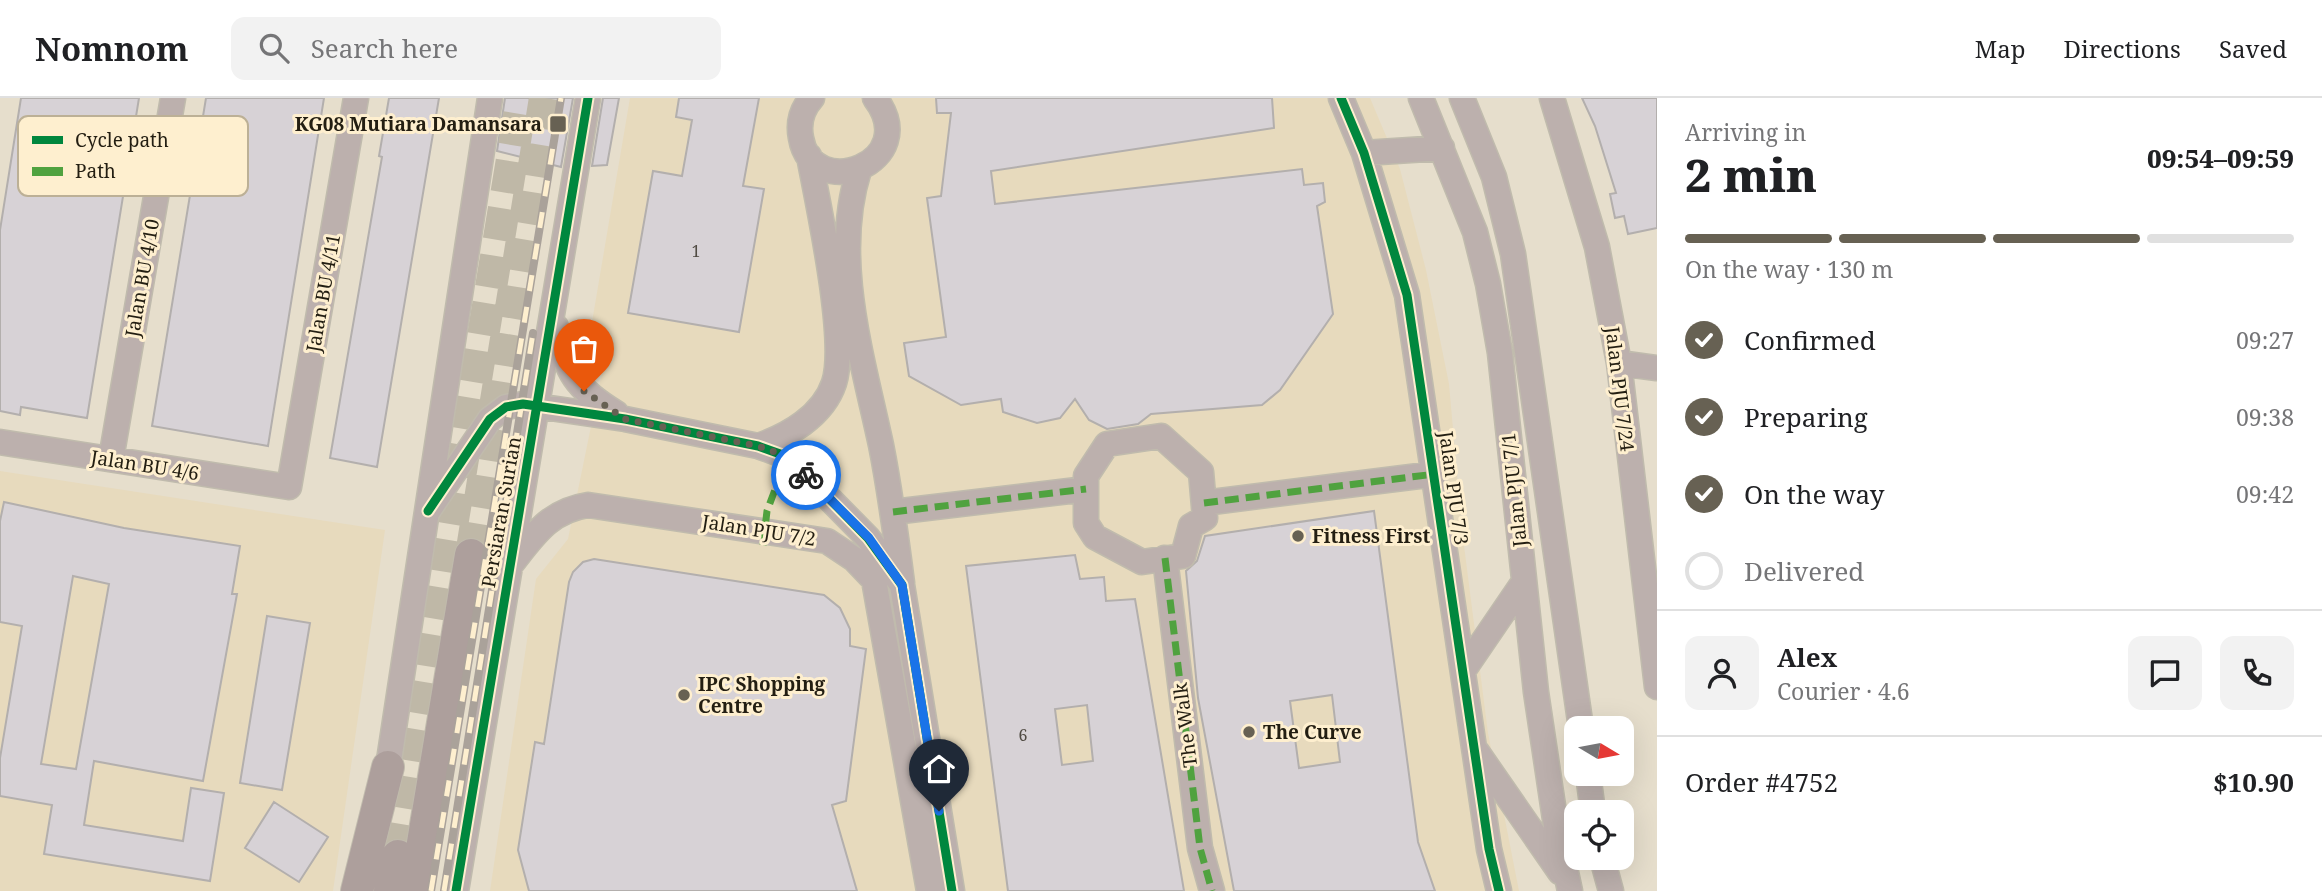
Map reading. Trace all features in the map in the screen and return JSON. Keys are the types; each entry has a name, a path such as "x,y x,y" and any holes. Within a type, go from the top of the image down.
{"main road":[{"name":"Persiaran Surian","path":"415,891 471,555"},
{"path":"356,891 388,767"},
{"path":"373,891 388,767"},
{"path":"390,891 398,856"}],"street":[{"name":"Jalan BU 4/10","path":"170,116 173,98"},
{"name":"Jalan BU 4/11","path":"289,488 356,98"},
{"path":"388,767 490,98"},
{"name":"Persiaran Surian","path":"456,891 588,98"},
{"path":"758,446 785,437 816,411 833,385 838,358 820,212 799,128 802,114 812,98"},
{"name":"Jalan PJU 7/3","path":"1341,98 1364,153 1407,295 1489,849 1499,891"},
{"name":"Jalan PJU 7/1","path":"1421,98 1475,232 1488,284 1500,353 1536,692 1568,886"},
{"name":"Jalan PJU 7/1","path":"1462,98 1494,177 1513,254 1579,716"},
{"name":"Jalan PJU 7/24","path":"1552,98 1597,247 1619,363 1651,591 1657,687"},
{"path":"880,101 887,122 882,151 859,170 850,198 846,248 858,334 893,512 902,585 952,891"},
{"path":"1364,153 1442,148"},
{"path":"808,156 832,171 859,170"},
{"name":"Jalan BU 4/10","path":"111,459 156,196"},
{"path":"553,313 563,361 573,379 597,402 625,419"},
{"path":"1619,363 1657,369"},
{"path":"428,511 490,419 506,407 538,405 625,419 758,446 783,455 869,538 902,585"},
{"path":"1161,436 1201,472 1205,518 1191,526 1183,556 1142,562 1095,537 1086,523 1086,489 1086,476 1107,444 1161,436"},
{"name":"Jalan BU 4/6","path":"0,442 289,488"},
{"path":"1204,503 1435,474"},
{"path":"893,512 1086,489"},
{"name":"Jalan PJU 7/2","path":"508,568 545,523 568,508 588,505 827,541 854,559 874,580 929,891"},
{"name":"The Walk","path":"1165,558 1200,848 1212,891"},
{"path":"1462,671 1523,583"},
{"path":"1475,748 1568,886"},
{"path":"1605,870 1611,891"}],"shaded area":[{"path":"630,98 1370,98 1400,169 1426,270 1449,384 1462,530 1488,733 1519,891 490,891 536,579 568,539 606,353 591,328"},
{"path":"0,471 385,530 333,891 0,891"}],"building":[{"path":"21,98 139,98 136,116 18,116"},
{"path":"206,98 324,98 268,446 152,426 190,196 248,196 248,116 203,116"},
{"path":"389,98 439,98 377,467 330,458 382,157 379,156"},
{"path":"505,98 573,98 561,167 497,151"},
{"path":"603,98 619,98 607,165 592,166"},
{"path":"679,98 759,98 743,186 764,189 739,332 628,313 653,171 682,176 692,120 676,117"},
{"path":"936,98 1272,98 1274,128 991,171 995,204 1302,169 1304,185 1323,183 1325,202 1317,206 1333,314 1280,390 1262,405 1151,414 1138,424 1107,429 1089,420 1075,399 1060,418 1037,423 1003,412 1001,399 961,405 909,376 904,343 946,337 927,198 941,196 951,113 937,113"},
{"path":"1582,98 1657,98 1657,228 1628,234 1624,216 1615,218 1610,194 1616,193 1595,126"},
{"path":"18,117 18,196 123,196 87,418 21,407 20,415 0,411 0,230"},
{"path":"4,502 124,528 240,546 232,594 237,594 203,781 94,761 84,825 183,841 191,788 224,793 210,881 44,854 52,805 0,796 0,758 22,626 0,622 0,521","holes":["73,576 109,584 76,769 41,764"]},
{"name":"The Curve","path":"1374,511 1418,842 1435,891 1234,891 1198,698 1186,571 1197,561 1205,536","holes":["1332,695 1340,762 1299,768 1290,701"]},
{"path":"1075,555 1080,579 1104,577 1106,601 1135,599 1184,891 1008,891 966,566","holes":["1087,705 1093,761 1062,765 1055,709"]},
{"name":"IPC Shopping Centre","path":"594,559 824,595 840,608 850,629 850,646 866,649 846,801 832,805 857,891 529,891 518,850 535,742 544,744 569,582 573,572 583,562"},
{"path":"267,616 310,623 282,790 240,783"},
{"path":"274,802 328,837 299,882 245,848"}],"tunnel":[{"path":"398,856 522,98"},
{"path":"471,555 545,98"}],"railway":[{"path":"431,891 561,98"},
{"path":"444,891 533,333"}],"marked path":[{"path":"1204,503 1435,474"},
{"path":"763,545 767,511 779,479"},
{"path":"893,512 1086,489"},
{"path":"1165,558 1200,848 1212,891"}],"cycle path":[{"path":"456,891 588,98"},
{"path":"1341,98 1364,153 1407,295 1489,849 1499,891"},
{"path":"428,511 490,419 506,407 523,404 625,419 758,446 783,455 868,538 902,585 952,891"}],"way so far":[{"path":"584,391 625,419 758,446 783,455 806,475"}],"place":[{"name":"KG08 Mutiara Damansara","path":"558,124"},
{"name":"Fitness First","path":"1298,536"},
{"name":"IPC Shopping Centre","path":"684,695"},
{"name":"The Curve","path":"1249,732"}],"route":[{"path":"806,475 869,538 902,585 916,655 939,811"}]}
